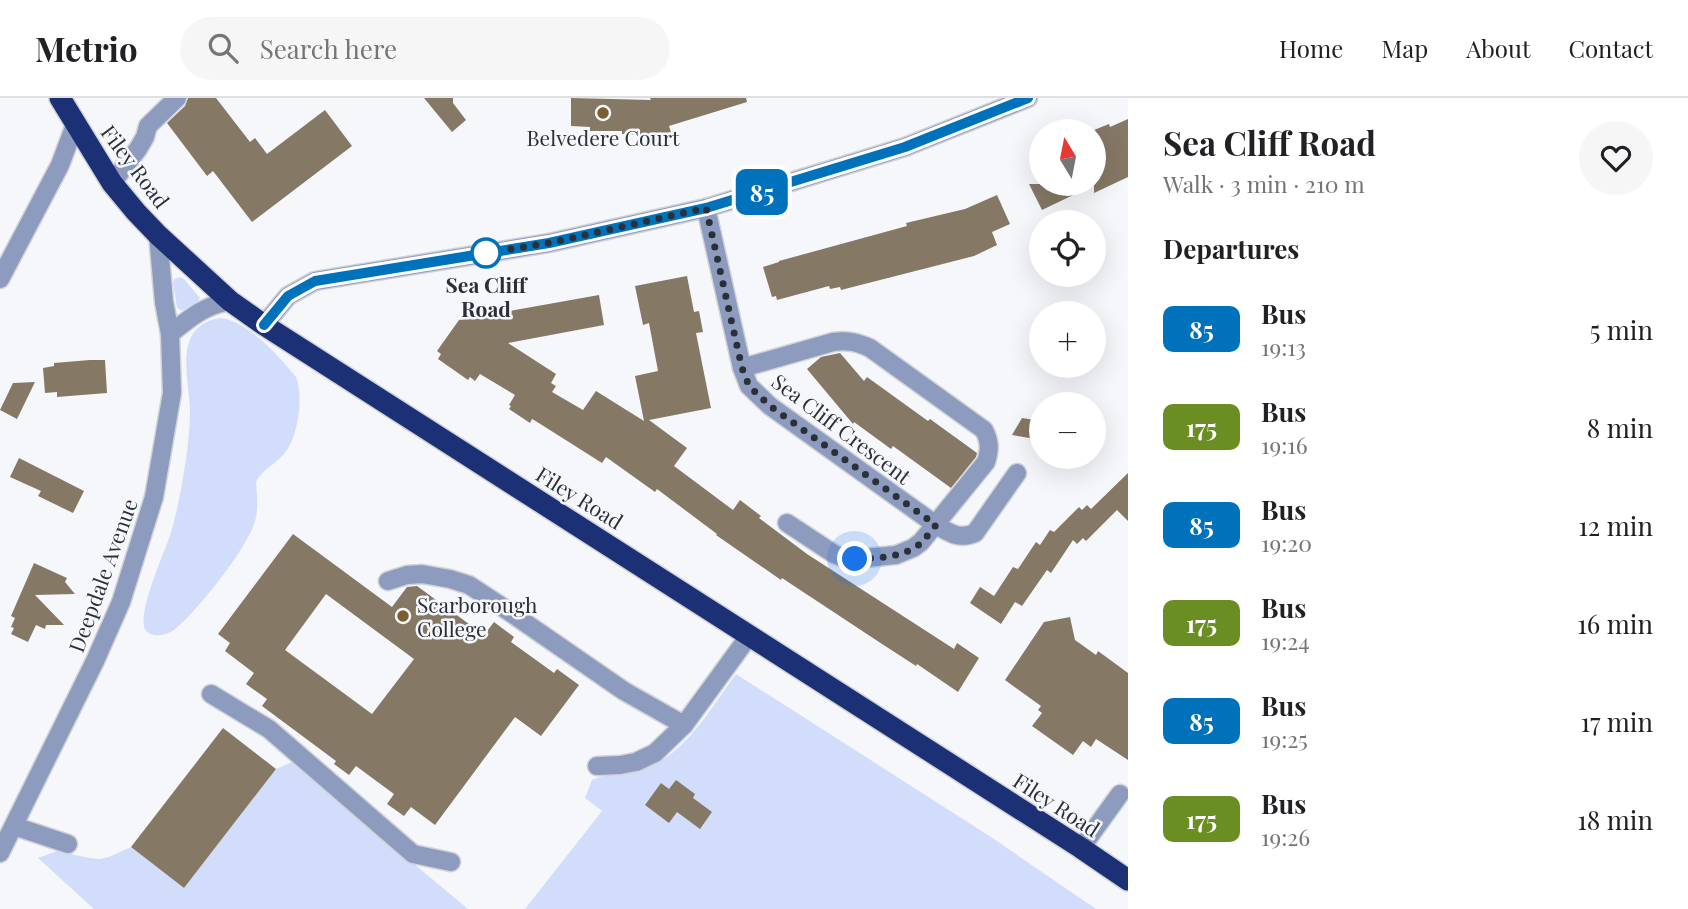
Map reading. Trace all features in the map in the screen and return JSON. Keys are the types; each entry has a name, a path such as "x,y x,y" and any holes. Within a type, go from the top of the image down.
{"highway":[{"name":"Filey Road","path":"60,98 112,183 136,212 230,301 1128,880"}],"street":[{"path":"112,183 138,149 148,126 177,98"},
{"path":"264,325 288,296 315,281 549,243 706,208 905,147 1028,98"},
{"path":"0,279 60,165 75,125"},
{"name":"Sea Cliff Crescent","path":"706,208 742,368 749,386 770,406 955,536 966,537 975,533 1017,473"},
{"name":"Deepdale Avenue","path":"0,853 95,661 121,602 154,497 172,393 170,334 164,302 158,235"},
{"path":"170,334 198,312 216,303 230,301"},
{"path":"742,368 833,342 857,342 870,348 984,430 989,440 986,462 921,542 905,551 876,558 855,559 834,554 787,523"},
{"path":"388,581 422,574 469,586 624,691 684,725"},
{"path":"597,766 636,762 656,753 684,725 749,636"},
{"path":"211,694 269,729 413,854 451,862"},
{"path":"1081,848 1120,794"},
{"path":"14,826 68,844"}],"shaded area":[{"path":"180,277 200,298 181,311 177,307 173,283 174,279"},
{"path":"220,318 230,320 251,332 272,350 296,377 299,406 296,429 280,459 261,474 256,482 256,519 231,565 183,622 169,633 154,635 145,629 145,609 171,532 183,478 190,423 186,369 189,342 195,331 205,323"},
{"path":"736,674 991,837 1096,909 525,909 602,811 585,798 592,780 644,769 664,759 688,738"},
{"path":"292,762 468,909 94,909 38,858 57,851 100,859 131,847 184,888 276,769"}],"building":[{"path":"188,98 216,98 250,142 255,138 267,154 325,110 352,146 252,222 213,171 207,176 167,123 185,106"},
{"path":"424,98 453,98 453,103 466,120 452,132"},
{"path":"571,98 746,98 747,102 669,126 671,132 659,135 590,131 590,127 571,126"},
{"path":"1128,119 1128,177 1106,187 1106,125 1109,124 1110,127"},
{"path":"997,195 1010,224 992,232 997,245 974,256 841,290 840,287 830,289 829,286 777,300 776,296 772,297 763,267 907,226 906,223 965,209"},
{"path":"1035,196 1071,196 1042,210"},
{"path":"687,276 694,312 699,311 703,332 696,333 711,408 649,420 687,448 674,466 733,510 740,500 807,554 954,649 957,643 979,658 958,692 782,578 781,580 716,535 657,489 655,492 606,457 602,463 534,420 530,423 509,409 515,395 480,374 475,381 470,377 468,380 438,359 441,354 437,351 459,320 599,295 604,325 508,343 556,374 551,383 556,386 552,392 583,410 596,391 644,421 635,376 658,371 649,323 643,325 635,286"},
{"path":"840,353 864,381 867,377 977,453 951,488 893,446 891,449 854,422 853,424 807,369 821,357"},
{"path":"105,360 107,393 57,397 57,392 45,393 43,368 54,366 54,363"},
{"path":"35,382 17,419 0,410 13,383"},
{"path":"1022,418 1029,419 1029,438 1012,435"},
{"path":"19,458 84,491 73,513 38,496 41,491 10,477"},
{"path":"1128,473 1128,521 1117,510 1086,541 1083,538 1077,544 1073,540 1051,573 1047,570 1022,606 1015,602 1001,624 970,603 980,587 994,596 1013,567 1018,569 1036,542 1040,545 1050,530 1054,532 1079,507 1082,510 1087,505 1091,509"},
{"path":"293,534 392,607 407,587 417,586 484,635 494,622 514,637 511,642 554,673 557,669 579,685 541,736 515,717 435,825 411,807 404,816 387,804 394,794 356,766 349,775 334,764 336,761 262,706 267,699 246,684 254,673 225,651 230,643 218,634","holes":["326,594 414,659 372,714 285,650"]},
{"path":"34,563 67,578 65,582 75,594 35,595 64,625 46,625 45,629 36,625 28,642 11,634 15,618 11,616"},
{"path":"1070,617 1075,640 1096,655 1098,651 1128,673 1128,760 1096,739 1091,747 1083,741 1073,755 1032,726 1042,713 1038,710 1041,706 1005,680 1044,622"},
{"path":"223,728 276,769 184,888 131,847"},
{"path":"676,780 695,794 693,798 712,812 700,829 677,812 669,823 645,805 661,783 669,789"}],"bus line":[{"name":"85","path":"264,325 288,296 315,281 549,243 706,208 905,147 1028,98"}],"place":[{"name":"Belvedere Court","path":"603,113"},
{"name":"Sea Cliff Road","path":"486,253"},
{"name":"Scarborough College","path":"403,616"}],"route":[{"path":"486,253 549,243 706,208 742,368 749,386 770,406 936,525 913,548 895,555 855,559"}]}
